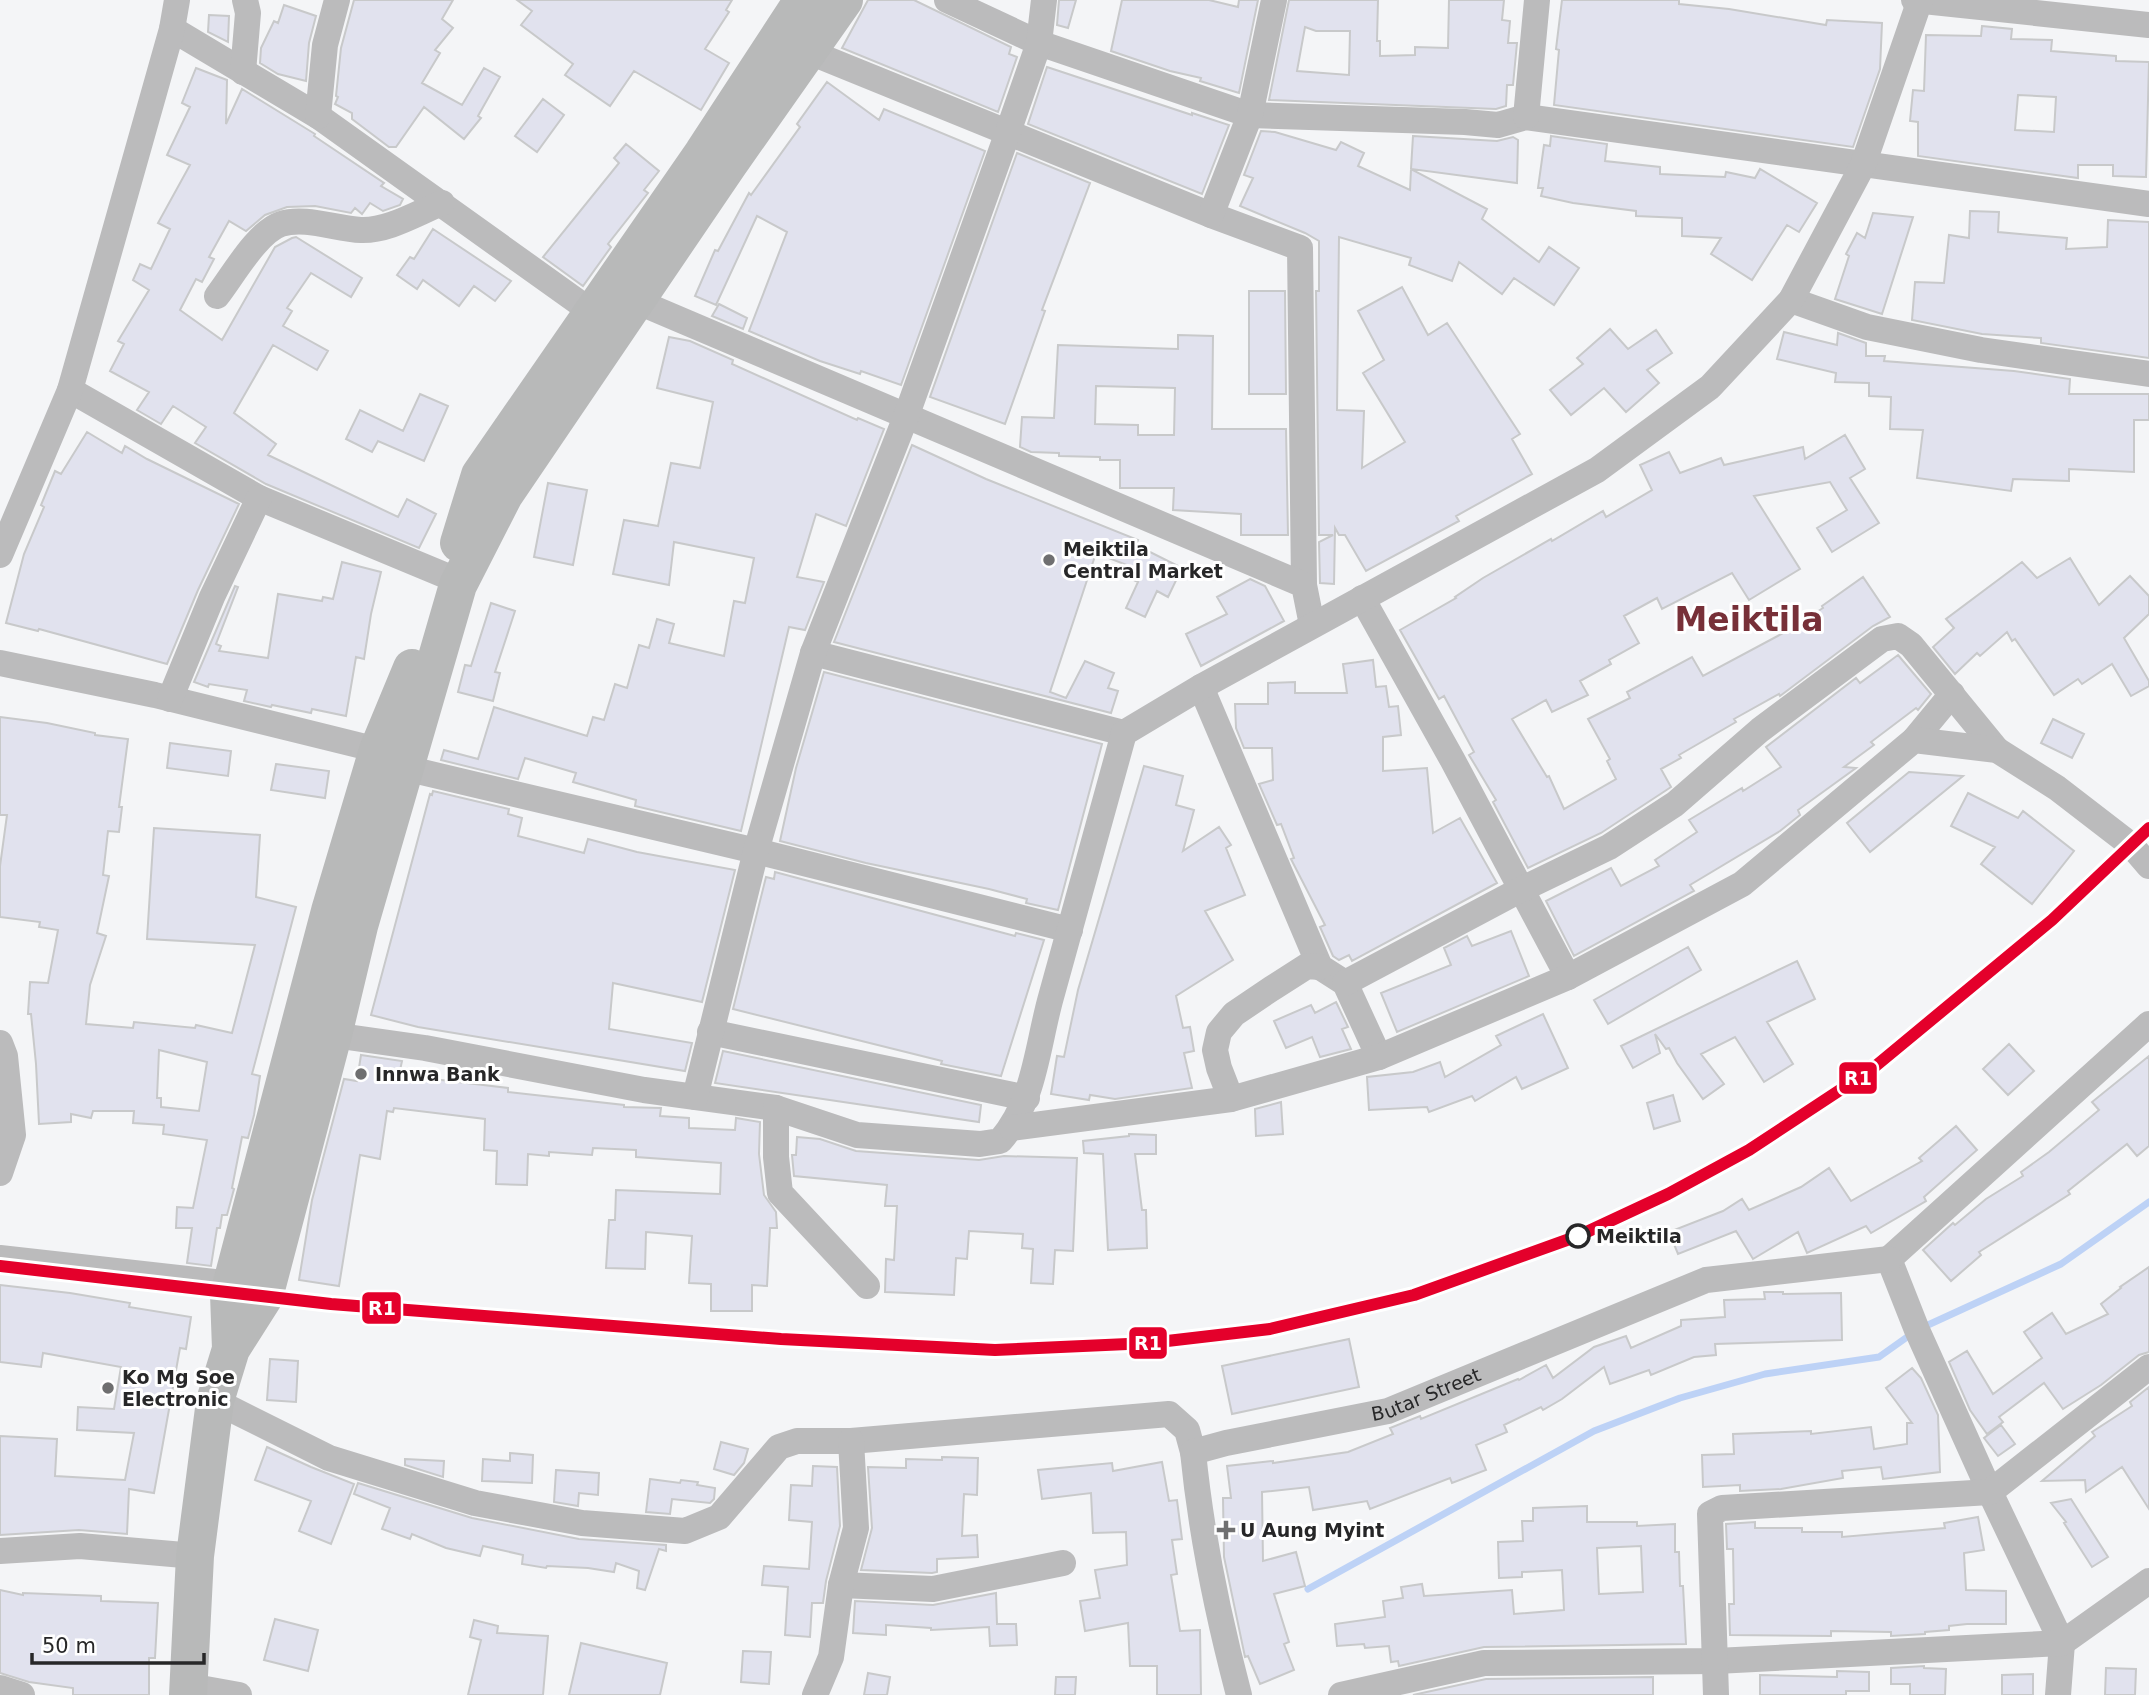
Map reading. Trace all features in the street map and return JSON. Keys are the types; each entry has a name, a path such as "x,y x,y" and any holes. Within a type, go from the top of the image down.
{"highway":[{"path":"188,1690 195,1556 215,1401 232,1349 264,1297 359,926 391,759 480,475 703,153 803,0"},
{"path":"232,1349 229,1294 330,911 458,585 504,495 844,0"}],"street":[{"path":"0,555 71,390 172,29 177,0"},
{"path":"243,72 248,13 245,0"},
{"path":"318,116 325,45 337,0"},
{"path":"947,0 1039,43 1250,115 1498,125 1526,117 2149,204"},
{"path":"695,1097 756,851 813,653 907,414 1008,132 1039,43 1044,0"},
{"path":"1210,215 1250,115 1274,0"},
{"path":"1526,117 1536,0"},
{"path":"1914,0 2149,26"},
{"path":"333,1035 425,1048 644,1090 776,1108 857,1135 980,1144 1000,1141 1012,1128 1027,1098 1046,1014 1124,733 1200,687 1597,470 1710,387 1791,300 1863,165 1920,0"},
{"path":"172,29 318,116 592,312"},
{"path":"807,51 1210,215 1300,248 1304,585 1312,625"},
{"path":"217,296 263,236 280,224 304,223 362,230 379,229 442,203"},
{"path":"1791,300 1880,330 1981,351 2149,374"},
{"path":"636,301 1304,585"},
{"path":"71,390 259,498 449,577"},
{"path":"170,699 212,597 259,498"},
{"path":"1362,598 1452,759 1567,977"},
{"path":"1345,983 1520,890 1609,847 1675,804 1759,730 1882,639 1898,636 1912,645 1997,750 2078,804 2131,845 2149,865"},
{"path":"813,653 1124,733"},
{"path":"0,663 170,699 391,759 1070,930"},
{"path":"1200,687 1320,967"},
{"path":"1012,1128 1231,1099 1379,1057 1567,977 1742,884 1914,740 1952,694"},
{"path":"1914,740 1997,750"},
{"path":"1231,1099 1215,1050 1219,1032 1234,1014 1307,966 1320,967 1345,983 1379,1057"},
{"path":"2058,1695 2062,1643 1917,1330 1889,1259 2149,1024"},
{"path":"710,1032 1027,1098"},
{"path":"0,1043 5,1056 13,1135 0,1173"},
{"path":"776,1108 776,1157 780,1193 867,1286"},
{"path":"0,1258 232,1284"},
{"name":"Butar Street","path":"1193,1452 1388,1410 1706,1280 1889,1259"},
{"path":"1716,1695 1710,1514 1722,1508 1990,1492 2149,1367"},
{"path":"215,1401 329,1458 475,1503 582,1523 685,1531 719,1517 779,1447 797,1441 851,1441 1169,1414 1187,1430 1193,1452 1198,1499 1238,1695"},
{"path":"815,1695 831,1657 841,1585 856,1528 851,1441"},
{"path":"0,1551 79,1546 195,1556"},
{"path":"841,1585 933,1589 1063,1563"},
{"path":"1348,1694 1484,1663 1716,1661 2062,1643 2149,1581"},
{"path":"0,1688 22,1695"},
{"path":"188,1690 239,1695"}],"building":[{"path":"354,0 453,0 442,19 453,28 435,50 440,53 422,83 462,105 484,68 500,77 478,116 481,118 464,139 424,107 396,147 389,147 352,119 352,113 335,104 338,97 341,48"},
{"path":"517,0 732,0 726,10 729,12 705,49 729,63 701,110 634,71 610,106 565,75 573,64 521,25 532,11"},
{"path":"868,0 914,0 1011,47 1009,54 1017,57 998,112 842,48"},
{"path":"1059,0 1076,0 1068,28 1057,25"},
{"path":"1122,0 1209,0 1238,7 1239,0 1258,0 1239,93 1200,81 1201,78 1170,71 1111,51"},
{"path":"1289,0 1378,0 1377,41 1380,41 1380,56 1415,55 1415,47 1448,48 1449,0 1504,0 1502,20 1510,21 1508,43 1517,43 1513,85 1507,85 1506,106 1496,109 1269,100","holes":["1305,27 1316,31 1350,31 1349,75 1297,71"]},
{"path":"1562,0 1679,0 1679,4 1729,9 1826,25 1827,20 1882,23 1880,69 1853,147 1554,105 1559,50 1556,49"},
{"path":"284,5 316,16 309,43 306,81 278,74 260,63 261,48 274,21 278,23"},
{"path":"209,15 229,16 228,42 208,32"},
{"path":"1982,26 2012,29 2011,39 2052,40 2051,51 2116,56 2116,61 2149,62 2146,177 2113,176 2113,165 2078,165 2078,178 1918,156 1918,122 1910,121 1913,90 1924,91 1926,35 1981,36","holes":["2018,95 2056,97 2054,132 2015,130"]},
{"path":"1047,67 1229,125 1202,194 1028,124"},
{"path":"196,68 227,80 226,124 242,89 315,134 314,136 384,183 381,186 403,199 400,205 383,211 370,203 362,214 355,208 351,213 315,206 287,207 265,215 246,231 229,221 209,257 214,259 202,282 196,279 180,310 222,340 275,247 296,237 362,278 351,297 311,273 287,308 292,311 283,326 328,351 317,370 273,345 234,413 276,444 268,455 398,517 407,499 436,514 419,548 266,484 195,443 206,427 173,406 161,424 137,410 149,392 110,371 124,344 118,341 149,290 133,280 140,264 151,269 170,229 158,223 190,165 167,155 190,107 182,103"},
{"path":"827,82 879,120 884,109 985,151 901,385 820,361 749,331 787,232 757,216 716,305 695,296 715,250 718,251 749,193 751,195 800,127 797,124"},
{"path":"543,99 564,115 537,152 515,136"},
{"path":"1261,131 1275,132 1336,150 1341,142 1364,153 1358,166 1410,190 1411,169 1487,209 1482,219 1539,262 1549,247 1579,268 1554,305 1514,278 1502,294 1459,262 1452,281 1409,265 1411,258 1339,237 1337,410 1364,411 1362,468 1405,442 1363,373 1384,360 1358,311 1402,287 1428,335 1447,323 1520,434 1512,439 1532,474 1456,516 1459,521 1366,571 1345,535 1339,535 1335,528 1334,584 1320,583 1319,542 1333,535 1319,535 1316,291 1319,291 1319,241 1240,206 1253,178 1244,175"},
{"path":"1413,136 1497,141 1513,137 1518,140 1517,183 1411,169"},
{"path":"1551,136 1607,144 1605,161 1660,167 1660,174 1725,177 1726,172 1755,178 1760,169 1817,203 1799,232 1787,225 1752,280 1711,254 1721,238 1682,236 1682,218 1636,216 1636,211 1541,196 1543,188 1538,188 1544,145 1550,146"},
{"path":"626,144 659,171 644,190 648,193 608,244 611,247 583,286 543,257 619,163 614,158"},
{"path":"1017,153 1090,183 1042,310 1045,311 1005,424 930,397"},
{"path":"1970,211 1999,212 1998,232 2067,238 2066,249 2107,247 2108,220 2149,222 2149,358 2041,343 2041,338 1982,334 1912,320 1915,282 1944,283 1949,235 1969,238"},
{"path":"1873,213 1913,217 1882,314 1835,299 1849,256 1846,254 1857,233 1865,238"},
{"path":"433,229 511,281 495,301 474,286 459,306 423,280 417,289 397,275 410,257 414,259"},
{"path":"1249,291 1285,291 1286,394 1249,394"},
{"path":"719,304 747,318 743,329 712,316"},
{"path":"1610,329 1628,349 1656,330 1672,353 1647,370 1659,383 1626,412 1604,388 1571,415 1550,390 1583,364 1577,358"},
{"path":"1784,332 1837,345 1838,333 1866,343 1866,356 1885,356 1884,361 2014,371 2070,379 2069,394 2149,394 2149,420 2134,420 2134,472 2069,469 2069,481 2013,479 2011,491 1917,478 1923,430 1890,429 1891,397 1869,396 1869,383 1835,382 1836,373 1777,359"},
{"path":"1178,335 1213,336 1212,429 1286,429 1288,535 1241,535 1241,514 1173,510 1174,488 1120,488 1120,460 1059,456 1059,453 1031,452 1020,447 1022,417 1054,418 1058,345 1178,349","holes":["1096,386 1175,388 1174,435 1138,435 1138,425 1095,424"]},
{"path":"669,337 690,341 733,360 732,364 857,420 858,418 884,429 846,526 816,514 797,577 824,582 805,630 789,627 741,831 635,806 636,800 573,782 576,773 525,758 518,779 441,760 444,750 478,759 494,707 587,736 593,717 604,720 615,684 627,688 639,645 649,648 657,619 674,624 669,643 724,656 734,601 745,603 754,558 674,542 669,585 613,574 624,520 658,526 671,463 700,468 713,402 657,388"},
{"path":"420,394 448,406 424,461 378,441 372,452 346,439 360,410 403,431"},
{"path":"87,432 122,453 125,446 239,504 167,664 39,629 38,631 6,623 24,554 44,507 41,505 55,471 61,474"},
{"path":"1845,435 1865,469 1850,478 1879,523 1832,552 1817,528 1847,510 1830,482 1754,496 1800,569 1749,600 1732,573 1662,609 1657,598 1624,616 1639,643 1609,660 1611,664 1580,681 1588,695 1552,712 1546,700 1512,719 1547,777 1549,776 1564,809 1616,779 1607,761 1610,759 1588,719 1630,698 1627,692 1692,657 1703,676 1787,631 1823,608 1822,606 1863,577 1890,617 1873,626 1780,696 1779,694 1734,719 1736,722 1679,755 1681,758 1661,769 1671,787 1601,833 1528,868 1493,802 1496,800 1469,755 1474,752 1444,696 1439,699 1400,630 1551,539 1552,541 1603,511 1606,517 1652,490 1640,465 1669,452 1680,473 1721,458 1724,465 1803,447 1805,459"},
{"path":"912,445 986,479 1138,540 1136,545 1182,568 1168,597 1157,591 1145,617 1126,608 1138,582 1127,577 1132,567 1096,553 1050,692 1066,698 1085,661 1114,673 1108,688 1118,691 1111,713 834,642"},
{"path":"548,483 587,490 573,565 534,557"},
{"path":"2070,558 2099,605 2130,576 2149,596 2149,614 2124,638 2149,681 2149,686 2131,696 2112,664 2082,684 2078,679 2054,695 2015,639 2012,641 2007,632 1980,656 1977,653 1955,674 1933,647 1954,628 1946,619 2022,562 2037,578"},
{"path":"342,562 381,572 364,659 356,657 346,716 312,709 311,713 244,701 247,690 209,684 208,687 194,682 235,586 238,587 216,644 221,646 219,651 268,658 278,594 322,601 323,597 333,599"},
{"path":"1250,579 1265,586 1284,621 1201,666 1186,634 1227,614 1217,597"},
{"path":"491,603 515,611 495,672 500,673 493,701 458,692 465,665 471,666"},
{"path":"1898,655 1931,694 1918,710 1916,708 1871,742 1874,745 1844,767 1856,768 1798,810 1800,815 1780,831 1690,885 1694,891 1574,956 1546,901 1611,868 1621,886 1659,866 1655,860 1697,832 1689,820 1781,767 1766,747 1856,678 1860,683"},
{"path":"1373,660 1376,687 1386,686 1389,707 1398,706 1401,735 1383,737 1383,771 1427,768 1433,833 1460,818 1497,883 1352,961 1349,955 1339,960 1333,956 1320,927 1325,925 1291,859 1294,858 1281,824 1277,825 1259,784 1273,780 1272,748 1244,748 1236,728 1235,704 1268,704 1268,683 1295,682 1295,693 1347,693 1343,664"},
{"path":"824,672 1102,744 1058,910 1026,903 1027,899 989,889 866,863 780,841 796,768"},
{"path":"0,717 128,739 119,807 122,807 119,832 108,831 103,875 109,876 97,933 106,936 90,985 86,1024 133,1028 134,1022 195,1028 196,1025 232,1033 255,945 147,939 154,828 260,835 256,897 296,907 252,1074 260,1076 254,1115 248,1138 242,1137 232,1188 234,1189 227,1215 222,1215 220,1228 217,1228 211,1266 187,1263 192,1228 176,1228 177,1207 193,1208 207,1140 163,1134 164,1125 133,1123 134,1111 93,1111 91,1118 71,1114 71,1122 39,1124 31,1014 28,1014 30,982 48,983 58,930 39,927 40,922 0,917 0,866 7,815 0,815","holes":["159,1050 207,1062 199,1111 161,1107 161,1098 157,1098"]},
{"path":"2053,719 2084,734 2072,758 2041,743"},
{"path":"170,743 231,751 228,776 167,768"},
{"path":"276,764 329,771 325,798 271,790"},
{"path":"1144,766 1183,776 1176,805 1194,810 1183,851 1219,827 1231,845 1226,848 1245,895 1205,911 1233,960 1176,996 1183,1028 1190,1027 1194,1051 1184,1053 1192,1088 1115,1099 1090,1095 1089,1100 1051,1094 1057,1056 1064,1057 1078,990"},
{"path":"1909,772 1963,776 1870,852 1847,823"},
{"path":"433,791 509,809 508,814 522,818 518,836 584,853 588,839 637,852 735,870 702,1002 613,983 609,1029 692,1043 685,1071 418,1027 371,1015"},
{"path":"1968,793 2018,818 2023,811 2074,851 2032,904 1981,864 1995,847 1951,826"},
{"path":"775,872 1015,936 1016,933 1044,940 1001,1076 941,1064 942,1061 733,1009 766,877 774,879"},
{"path":"1511,931 1529,976 1397,1032 1381,993 1451,965 1444,948 1467,936 1472,946"},
{"path":"1688,947 1701,970 1608,1024 1594,1000"},
{"path":"1797,961 1815,999 1767,1022 1793,1064 1764,1082 1735,1037 1701,1054 1724,1084 1703,1099 1669,1048 1666,1049 1655,1034 1660,1053 1633,1068 1621,1046"},
{"path":"1336,1002 1348,1027 1342,1029 1351,1049 1320,1057 1312,1037 1286,1048 1274,1021 1311,1005 1315,1013"},
{"path":"1543,1014 1568,1068 1522,1089 1516,1077 1475,1101 1472,1096 1429,1112 1427,1107 1369,1110 1367,1077 1413,1072 1440,1062 1445,1077 1501,1045 1496,1036"},
{"path":"2009,1044 2034,1071 2008,1095 1983,1069"},
{"path":"723,1051 981,1105 979,1122 715,1083"},
{"path":"361,1055 402,1061 399,1075 508,1088 508,1092 624,1107 661,1108 660,1116 689,1118 689,1128 735,1130 736,1118 760,1122 759,1154 764,1195 776,1212 777,1228 770,1228 767,1286 752,1285 752,1311 711,1311 711,1284 689,1283 692,1236 646,1232 645,1269 606,1268 609,1220 615,1220 616,1190 720,1194 721,1163 636,1157 636,1150 593,1148 592,1155 549,1152 549,1156 528,1154 527,1185 496,1184 497,1151 484,1150 485,1119 394,1108 393,1112 387,1111 380,1159 360,1155 339,1286 299,1280 312,1200 344,1079 357,1081"},
{"path":"2149,1056 2149,1146 2137,1156 2127,1144 2068,1191 2070,1194 1979,1252 1981,1255 1951,1281 1923,1250 1953,1223 1955,1225 1986,1199 2023,1176 2021,1172 2099,1110 2092,1102"},
{"path":"1673,1095 1680,1121 1654,1129 1647,1103"},
{"path":"1281,1102 1283,1134 1256,1136 1255,1109"},
{"path":"1956,1126 1977,1150 1924,1197 1926,1201 1871,1233 1866,1226 1807,1253 1798,1232 1753,1259 1736,1231 1678,1254 1669,1232 1723,1211 1742,1199 1749,1210 1801,1187 1829,1168 1851,1201 1922,1161 1919,1158"},
{"path":"1129,1134 1156,1135 1156,1154 1135,1154 1142,1210 1146,1210 1147,1248 1108,1250 1103,1154 1084,1153 1083,1141"},
{"path":"797,1137 820,1139 856,1151 979,1160 1004,1156 1077,1158 1073,1251 1055,1250 1053,1284 1031,1283 1033,1249 1022,1248 1023,1234 969,1231 967,1259 956,1258 954,1295 885,1292 886,1259 894,1260 897,1206 885,1206 887,1185 794,1176 792,1155 796,1155"},
{"path":"2149,1267 2149,1352 2139,1355 2101,1385 2063,1409 2044,1383 1999,1417 2003,1422 1987,1434 1970,1410 1949,1362 1967,1351 1993,1394 2042,1358 2024,1332 2052,1313 2066,1334 2108,1314 2101,1304"},
{"path":"0,1285 130,1303 129,1307 191,1317 186,1349 180,1348 154,1493 129,1489 127,1534 79,1530 0,1535 0,1436 57,1439 55,1476 125,1480 134,1433 77,1430 78,1407 114,1409 121,1367 43,1353 41,1367 0,1362"},
{"path":"1764,1292 1841,1293 1842,1340 1715,1344 1716,1355 1694,1357 1651,1375 1649,1370 1610,1384 1604,1367 1562,1399 1543,1410 1541,1407 1504,1425 1507,1432 1476,1445 1486,1470 1452,1483 1450,1478 1370,1509 1367,1501 1313,1510 1309,1487 1262,1492 1263,1561 1296,1552 1305,1586 1274,1594 1289,1642 1284,1644 1294,1670 1260,1684 1248,1656 1245,1657 1224,1557 1223,1498 1231,1498 1227,1466 1273,1463 1348,1452 1393,1434 1390,1428 1420,1416 1421,1419 1519,1380 1546,1365 1553,1378 1594,1347 1626,1336 1631,1348 1681,1326 1681,1320 1725,1317 1724,1300 1765,1299"},
{"path":"1349,1339 1359,1387 1232,1414 1222,1366"},
{"path":"270,1359 298,1361 296,1402 267,1400"},
{"path":"1912,1368 1921,1378 1938,1415 1940,1472 1883,1479 1881,1467 1842,1471 1843,1478 1781,1489 1740,1491 1740,1485 1703,1487 1702,1455 1734,1454 1733,1434 1811,1431 1811,1434 1871,1427 1874,1449 1907,1444 1907,1423 1912,1423 1886,1388"},
{"path":"2149,1387 2149,1509 2122,1467 2086,1492 2085,1480 2042,1481 2095,1436 2092,1432 2132,1406 2130,1402"},
{"path":"2001,1425 2015,1444 1998,1456 1984,1438"},
{"path":"721,1442 748,1449 744,1463 734,1475 714,1469"},
{"path":"267,1447 354,1484 331,1544 299,1531 311,1501 255,1480"},
{"path":"510,1453 533,1455 532,1483 482,1481 483,1459 510,1461"},
{"path":"942,1457 978,1458 977,1495 964,1494 962,1536 977,1535 978,1557 937,1559 937,1572 932,1573 861,1570 872,1528 868,1467 906,1468 906,1459 942,1460"},
{"path":"405,1459 444,1461 443,1477 405,1465"},
{"path":"1162,1462 1169,1501 1177,1500 1182,1539 1172,1540 1177,1574 1171,1575 1180,1631 1200,1630 1201,1695 1157,1695 1157,1666 1130,1666 1128,1623 1085,1631 1080,1601 1100,1598 1095,1570 1127,1565 1126,1532 1093,1533 1091,1493 1042,1499 1038,1470 1112,1463 1113,1471"},
{"path":"813,1466 837,1467 840,1526 823,1603 812,1603 810,1637 785,1635 788,1587 762,1585 764,1566 809,1569 812,1522 789,1520 791,1485 812,1486"},
{"path":"556,1470 599,1473 598,1495 579,1493 578,1506 554,1502"},
{"path":"650,1479 680,1483 681,1480 698,1482 697,1485 715,1488 714,1499 710,1503 672,1499 670,1514 646,1512"},
{"path":"358,1483 472,1518 579,1539 666,1545 666,1551 659,1549 645,1590 637,1588 639,1571 616,1563 614,1572 588,1568 546,1568 522,1564 523,1555 483,1546 480,1556 446,1548 412,1534 410,1539 382,1529 390,1508 354,1494"},
{"path":"2071,1499 2108,1557 2092,1567 2064,1523 2066,1522 2051,1503"},
{"path":"1587,1506 1587,1522 1637,1522 1637,1526 1675,1524 1675,1552 1679,1552 1686,1644 1484,1647 1399,1666 1398,1661 1391,1662 1389,1646 1337,1646 1335,1624 1385,1617 1383,1601 1403,1598 1401,1587 1422,1584 1424,1596 1512,1590 1514,1614 1564,1610 1562,1570 1522,1572 1522,1577 1499,1578 1498,1542 1523,1541 1522,1521 1533,1521 1533,1508","holes":["1641,1546 1643,1592 1599,1594 1597,1548"]},
{"path":"1978,1517 1984,1550 1964,1553 1966,1590 2006,1591 2006,1624 1967,1624 1949,1626 1949,1630 1925,1634 1891,1636 1891,1632 1831,1631 1831,1636 1730,1635 1729,1604 1734,1604 1733,1549 1727,1549 1726,1524 1755,1522 1755,1528 1802,1528 1802,1532 1842,1532 1842,1537 1945,1528 1944,1523"},
{"path":"0,1590 23,1595 101,1596 101,1601 158,1603 155,1658 149,1658 149,1695 73,1695 73,1688 29,1682 0,1673"},
{"path":"996,1593 997,1624 1016,1624 1017,1645 990,1646 989,1627 931,1630 886,1625 886,1635 853,1633 855,1601 933,1605"},
{"path":"275,1619 318,1630 308,1671 264,1660"},
{"path":"474,1620 498,1626 497,1633 548,1636 543,1695 468,1695 481,1640 470,1637"},
{"path":"581,1643 667,1663 660,1695 569,1695"},
{"path":"743,1651 771,1652 769,1684 741,1682"},
{"path":"1924,1666 1946,1669 1945,1695 1910,1695 1910,1684 1891,1684 1891,1668"},
{"path":"2106,1668 2136,1669 2135,1695 2105,1695"},
{"path":"1837,1671 1869,1672 1869,1691 1846,1691 1846,1695 1760,1695 1760,1675 1837,1677"},
{"path":"868,1673 890,1677 887,1695 864,1695"},
{"path":"2033,1674 2033,1695 2002,1695 2002,1675"},
{"path":"1056,1677 1076,1677 1075,1695 1055,1695"},
{"path":"1653,1677 1653,1695 1413,1695 1486,1679"}],"waterway":[{"path":"1308,1589 1594,1431 1680,1398 1765,1374 1879,1357 1917,1330 2061,1264 2149,1202"}],"transit line":[{"name":"R1","path":"0,1266 331,1304 781,1339 995,1350 1150,1343 1270,1329 1414,1295 1578,1236 1668,1194 1749,1150 1872,1069 2052,920 2149,828"}],"place":[{"name":"Meiktila Central Market","path":"1049,560"},
{"name":"Innwa Bank","path":"361,1074"},
{"name":"Meiktila","path":"1578,1236"},
{"name":"Ko Mg Soe Electronic","path":"108,1388"},
{"name":"U Aung Myint","path":"1226,1530"}],"district":[{"name":"Meiktila","path":"1749,619"}]}
